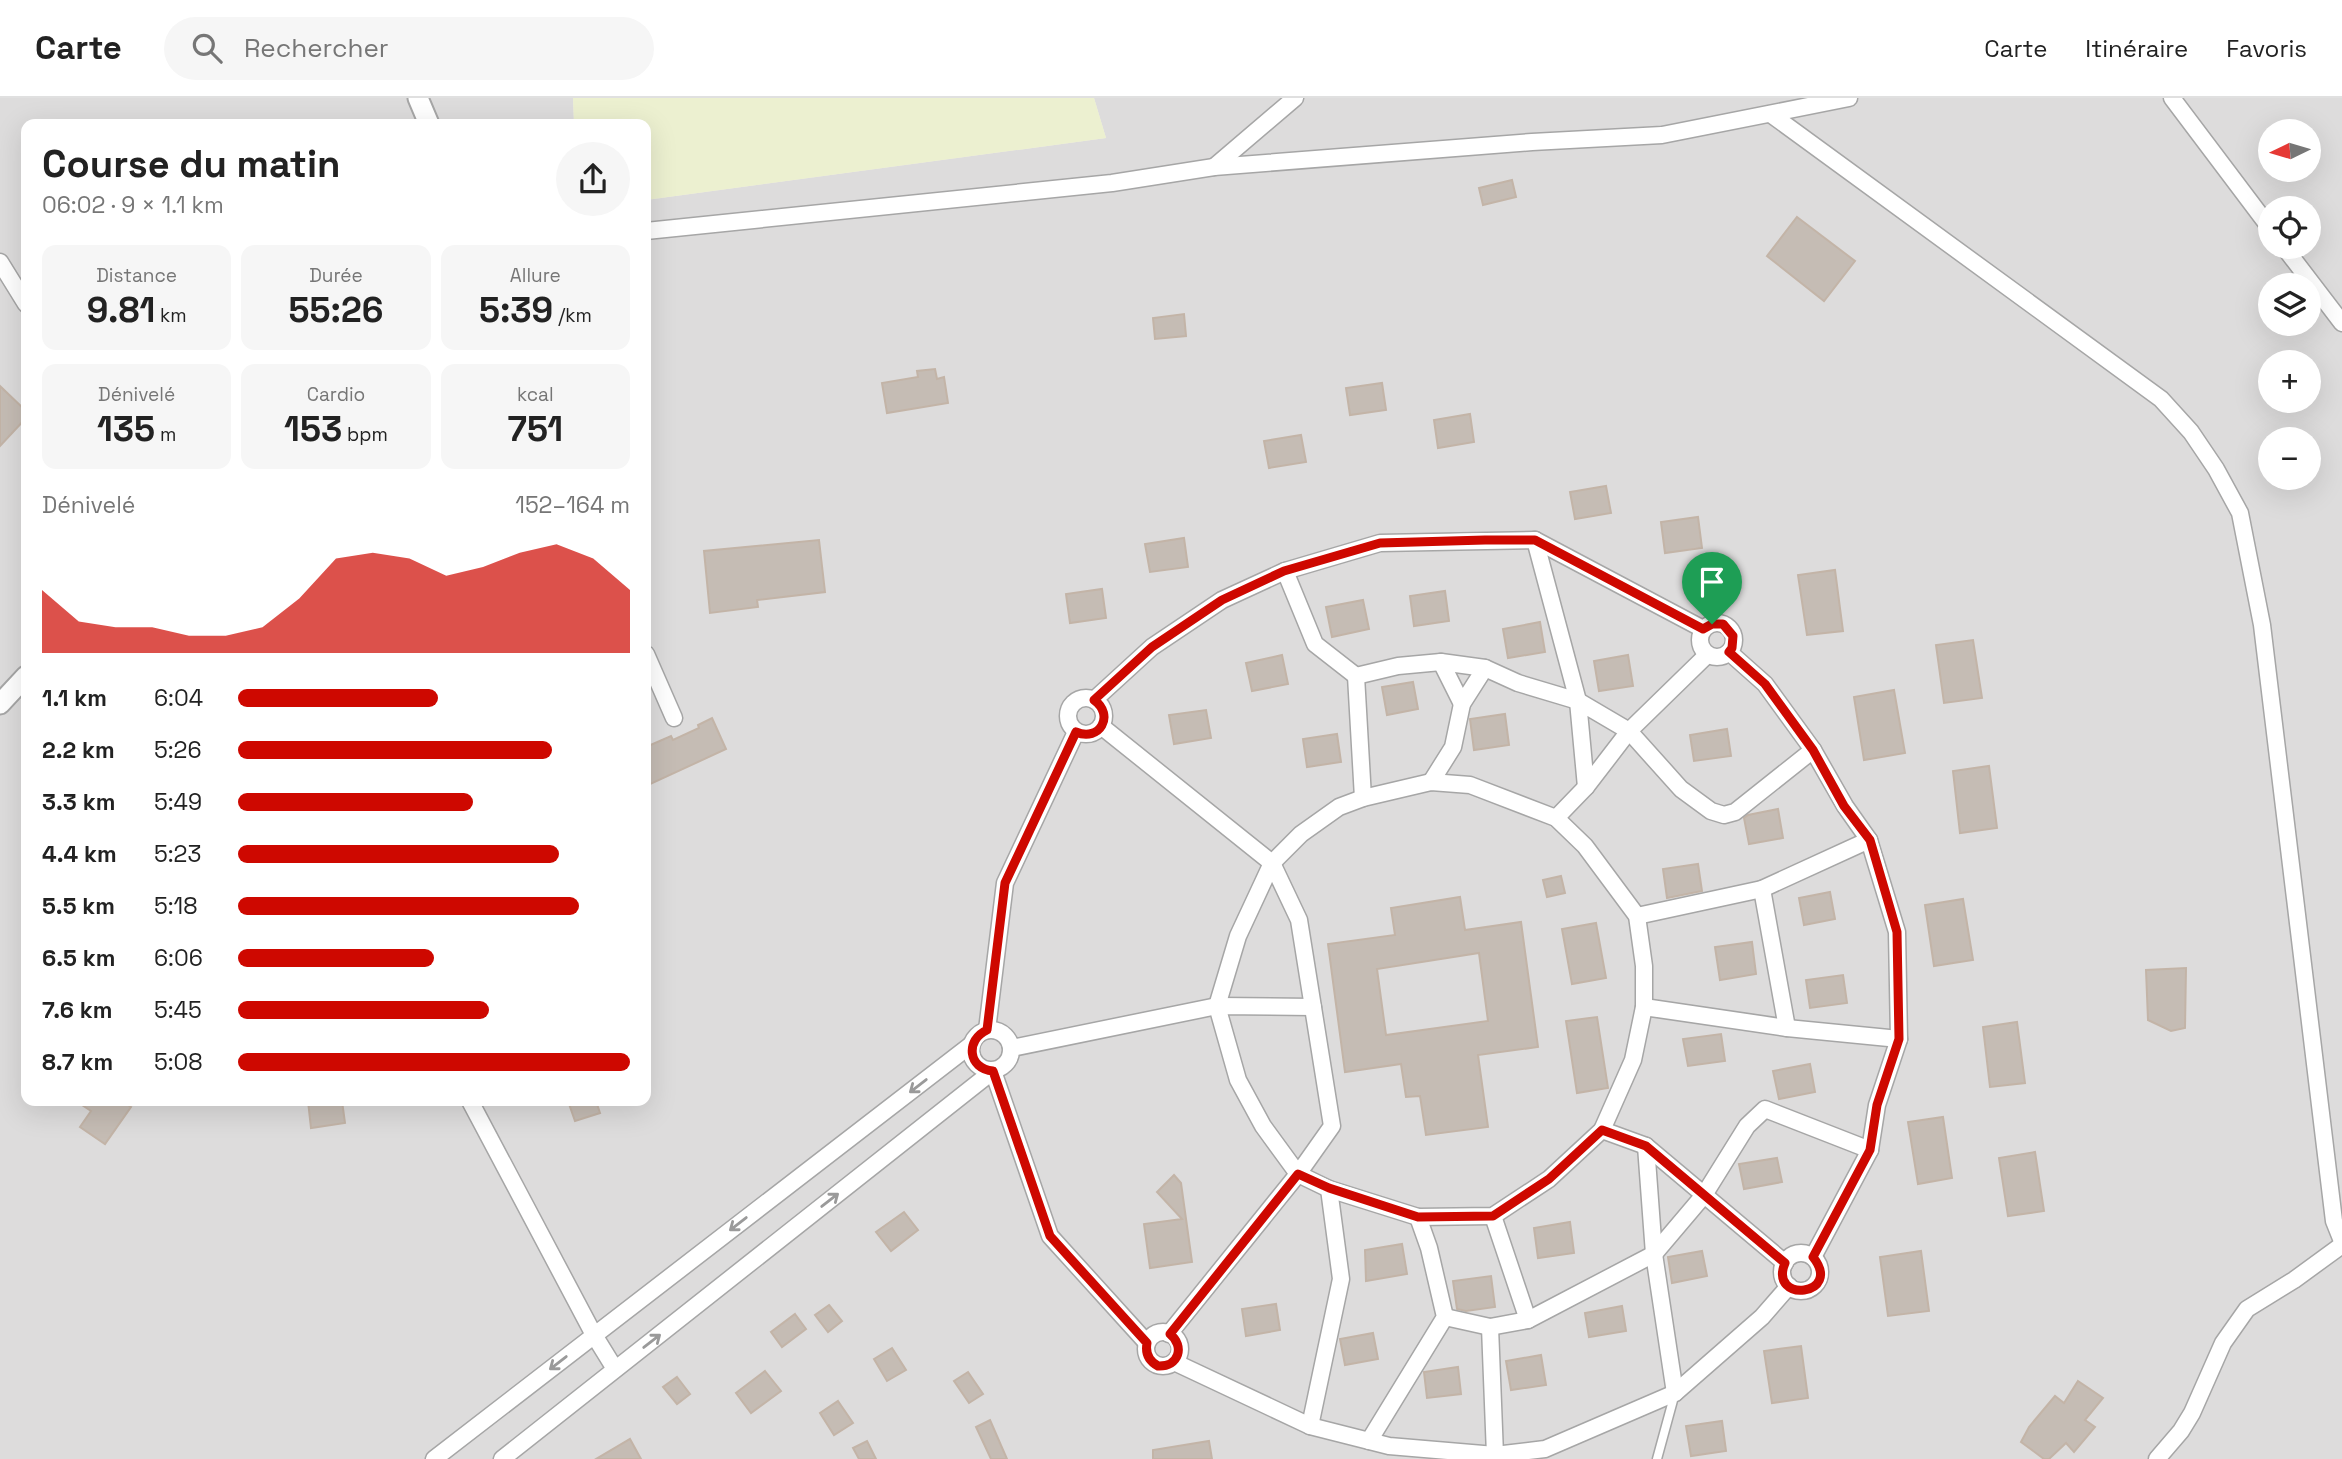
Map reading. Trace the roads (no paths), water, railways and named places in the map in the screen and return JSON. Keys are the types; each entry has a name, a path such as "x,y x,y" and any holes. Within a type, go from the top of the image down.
{"street":[{"path":"418,98 427,119"},
{"path":"1214,167 1294,98"},
{"path":"651,230 1112,183 1214,167 1532,142 1662,135 1849,98"},
{"path":"2172,98 2258,212"},
{"path":"1772,115 2161,399 2191,432 2240,513 2262,625 2334,1221 2342,1243 2294,1280 2247,1309 2223,1343 2192,1413 2181,1431 2157,1459"},
{"path":"2293,259 2342,323"},
{"path":"0,262 21,296"},
{"path":"1535,540 1578,701 1586,787"},
{"path":"1094,700 1162,640 1222,600 1284,571 1380,543 1535,540 1703,629"},
{"path":"1284,571 1315,644 1356,676 1363,798"},
{"path":"1718,623 1728,627 1733,636 1729,652 1718,657 1707,654 1699,640 1703,629 1718,623"},
{"path":"1729,652 1765,684 1813,750 1844,806 1870,840 1897,932 1899,1039 1877,1105 1870,1150 1813,1257"},
{"path":"1556,818 1586,787 1629,731 1707,654"},
{"path":"1356,676 1398,666 1441,662 1485,668 1518,682 1578,701 1629,731 1681,789 1711,811 1724,815 1735,812 1813,750"},
{"path":"1441,662 1462,704"},
{"path":"651,666 674,719"},
{"path":"1431,782 1453,747 1462,704 1485,668"},
{"path":"0,704 21,681"},
{"path":"1082,698 1094,700 1102,708 1104,720 1101,726 1087,735 1076,732 1071,728 1067,716 1071,705 1082,698"},
{"path":"1101,726 1272,863 1299,920 1332,1126 1298,1174 1170,1334"},
{"path":"987,1030 1005,883 1076,732"},
{"path":"1431,782 1470,785 1556,818 1584,846 1637,916 1644,966 1644,1007 1633,1060 1602,1130 1549,1179 1493,1216 1418,1217 1329,1188 1298,1174 1263,1126 1238,1080 1217,1006 1238,936 1272,863 1301,834 1339,807 1363,798 1431,782"},
{"path":"1637,916 1762,888 1870,840"},
{"path":"1762,888 1787,1028"},
{"path":"1012,1048 1217,1006 1313,1007"},
{"path":"1644,1007 1787,1028 1899,1039"},
{"path":"434,1459 972,1044 975,1038 987,1030 1001,1032 1010,1042 1012,1048 1009,1061 502,1459"},
{"path":"972,1044 972,1058 987,1070 993,1071"},
{"path":"993,1071 1050,1236 1147,1343 1147,1354 1153,1363 1164,1366 1174,1362 1179,1352 1177,1341 1170,1334 1159,1333 1147,1343"},
{"path":"473,1106 594,1335 615,1369"},
{"path":"1445,1317 1490,1327 1528,1320 1654,1254 1703,1195 1747,1126 1765,1109 1870,1150"},
{"path":"1602,1130 1646,1146 1785,1263"},
{"path":"1646,1146 1654,1254 1675,1392"},
{"path":"1310,1426 1341,1279 1329,1188"},
{"path":"1493,1216 1528,1320"},
{"path":"1369,1441 1445,1317 1429,1248 1418,1217"},
{"path":"1801,1253 1813,1257 1821,1271 1817,1283 1807,1291 1794,1290 1783,1275 1785,1263 1789,1258 1801,1253"},
{"path":"1174,1362 1310,1426 1389,1446 1496,1457 1546,1454 1675,1392 1762,1317 1789,1286"},
{"path":"1490,1327 1496,1457"}],"lane":[{"path":"1657,1459 1675,1392"}]}
